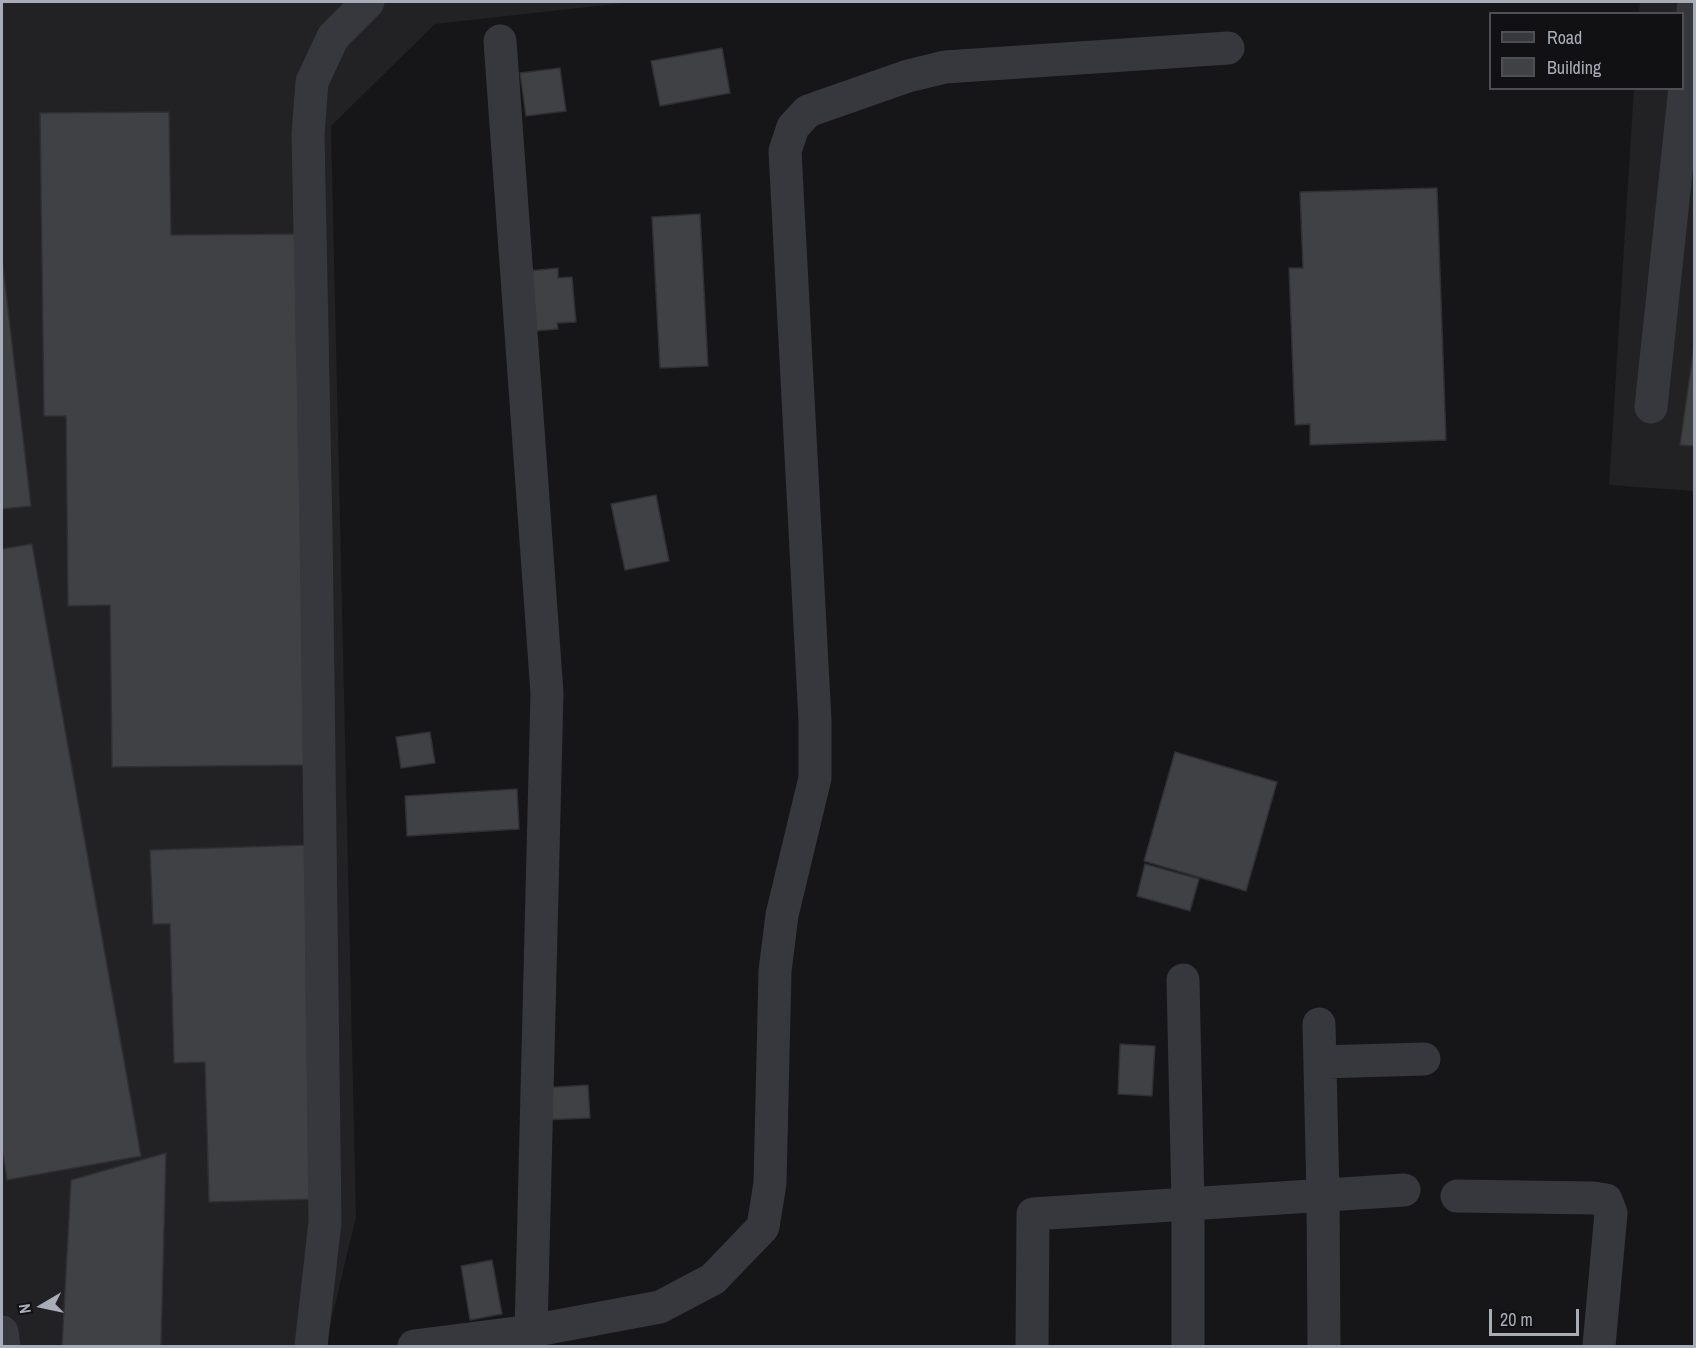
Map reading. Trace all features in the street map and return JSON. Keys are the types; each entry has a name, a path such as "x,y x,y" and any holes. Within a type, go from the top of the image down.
{"street":[{"path":"311,1347 325,1222 316,519 308,134 312,82 333,37 368,2"},
{"path":"1651,407 1695,3"},
{"path":"500,41 547,693 531,1331"},
{"path":"414,1347 531,1331 660,1307 713,1279 763,1227 770,1183 775,971 780,926 815,778 815,721 786,151 793,128 808,111 908,76 945,67 1228,48"},
{"path":"1183,980 1188,1204 1188,1347"},
{"path":"1319,1024 1324,1347"},
{"path":"1320,1062 1424,1059"},
{"path":"1032,1347 1033,1214 1404,1190"},
{"path":"1457,1196 1606,1200 1611,1213 1599,1347"},
{"path":"2,1332 4,1347"}],"shaded area":[{"path":"2,2 633,2 435,24 331,126 356,1217 325,1346 2,1346"},
{"path":"1640,2 1694,2 1694,491 1609,485 1634,90 1684,90 1684,12 1639,12"}],"building":[{"path":"722,48 730,93 660,106 651,61"},
{"path":"560,68 566,111 526,116 520,73"},
{"path":"169,112 171,235 300,234 307,765 112,767 110,605 68,606 66,416 44,416 40,113"},
{"path":"1437,188 1446,440 1310,445 1310,424 1295,425 1289,268 1303,268 1300,192"},
{"path":"700,214 708,366 660,368 652,217"},
{"path":"2,258 31,506 2,509"},
{"path":"558,268 558,278 572,277 576,322 557,323 558,329 534,331 529,271"},
{"path":"1694,346 1694,446 1680,445"},
{"path":"656,495 669,561 625,570 611,504"},
{"path":"32,544 141,1156 7,1180 2,1149 2,549"},
{"path":"430,732 435,763 401,768 396,737"},
{"path":"1175,752 1277,782 1246,891 1144,861"},
{"path":"517,789 519,829 407,836 405,796"},
{"path":"307,845 319,1199 209,1202 205,1062 174,1063 170,924 153,924 150,850"},
{"path":"1145,864 1199,879 1190,911 1137,896"},
{"path":"1120,1044 1155,1046 1152,1096 1118,1094"},
{"path":"588,1085 590,1118 542,1120 540,1088"},
{"path":"166,1153 161,1346 62,1346 71,1180"},
{"path":"492,1260 502,1314 470,1320 461,1266"}]}
